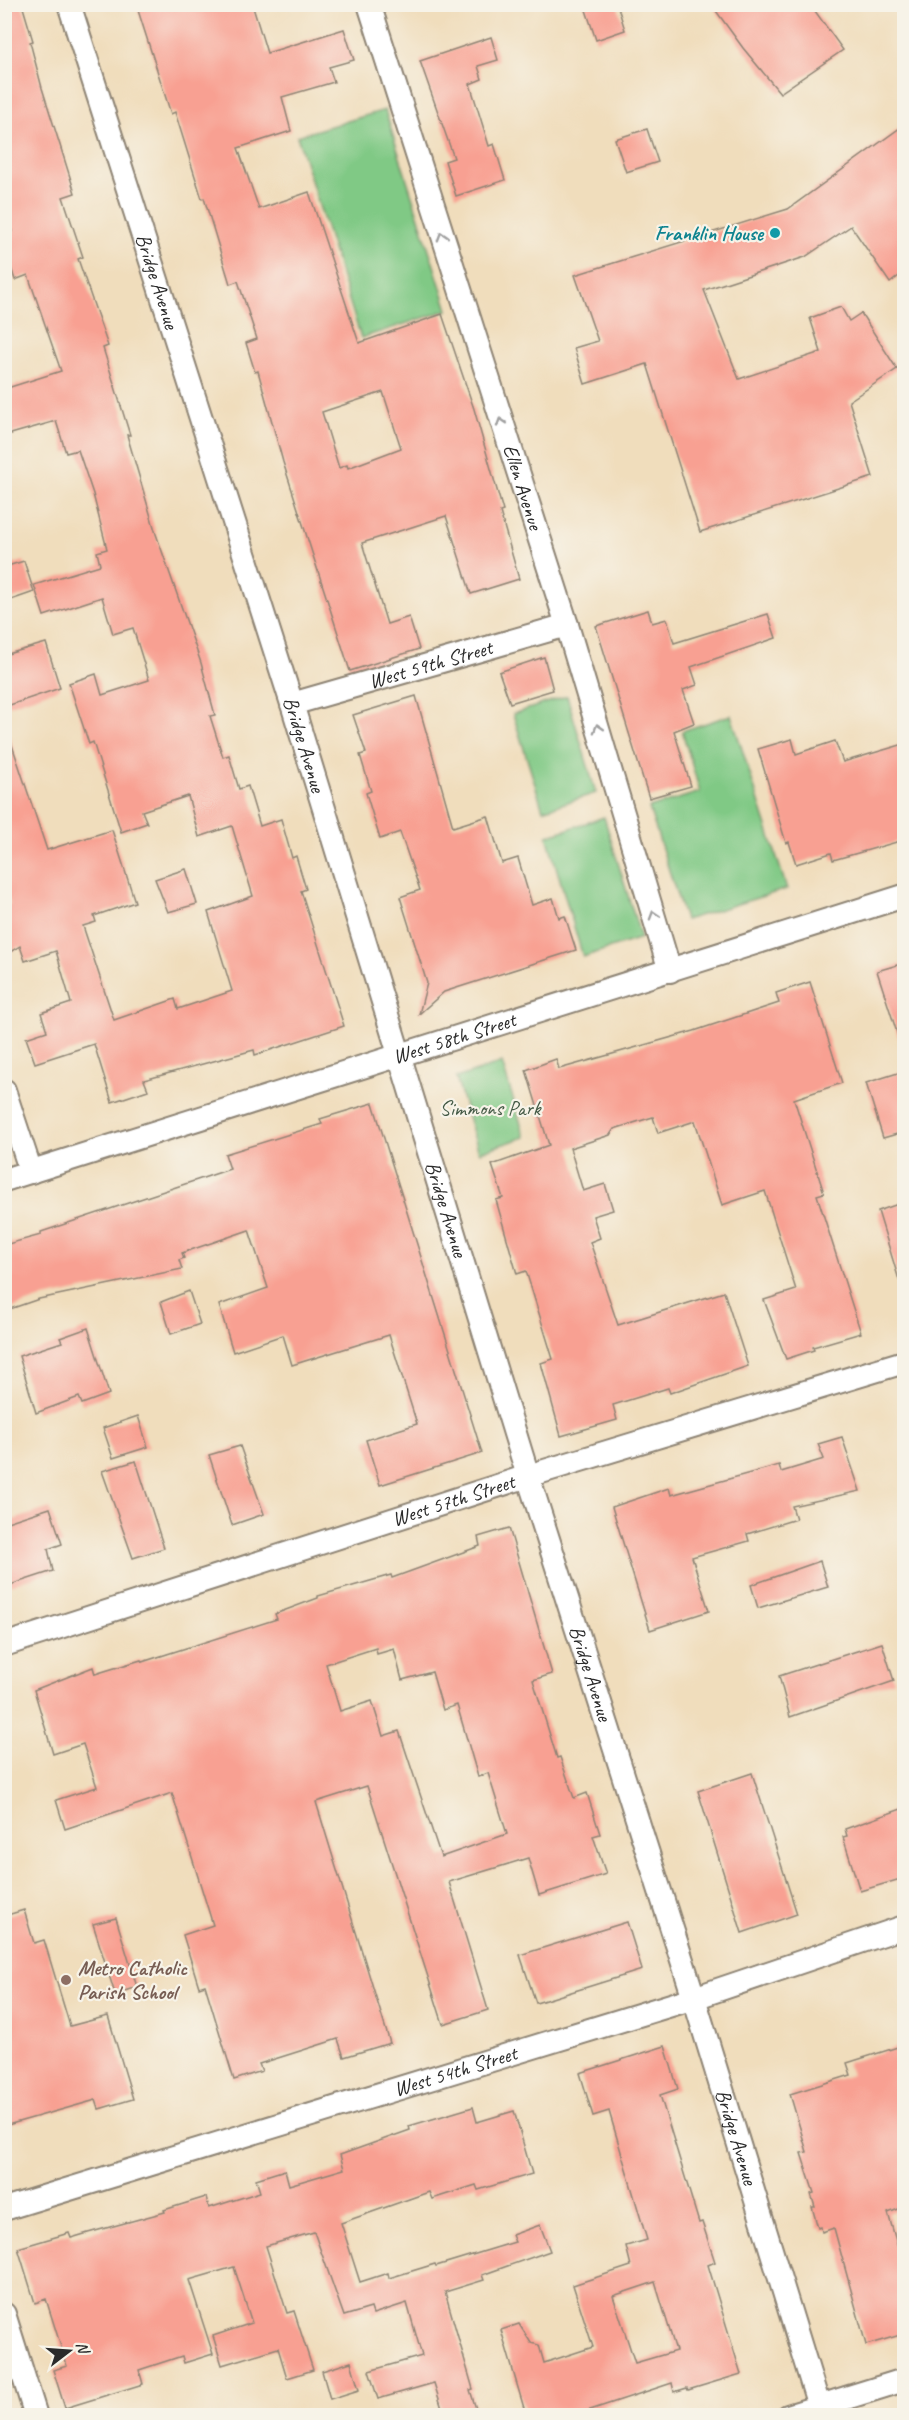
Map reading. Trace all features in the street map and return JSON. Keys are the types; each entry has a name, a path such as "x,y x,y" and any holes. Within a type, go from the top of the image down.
{"street":[{"name":"Bridge Avenue","path":"69,4 292,704 528,1476 694,1998 820,2411"},
{"name":"Ellen Avenue","path":"369,4 567,625 670,971"},
{"name":"West 59th Street","path":"292,704 567,625"},
{"name":"West 58th Street","path":"4,1180 904,896"},
{"path":"4,1090 31,1172"},
{"name":"West 57th Street","path":"4,1645 528,1476 904,1362"},
{"name":"West 54th Street","path":"4,2209 694,1998 904,1927"},
{"path":"4,2314 36,2415"},
{"path":"788,2415 820,2411 904,2380"}],"green space":[{"path":"385,110 448,310 361,338 297,136"},
{"path":"567,696 596,793 543,810 513,714"},
{"path":"731,715 787,889 685,920 649,808 700,792 682,731"},
{"path":"604,817 641,938 583,957 547,836"},
{"name":"Simmons Park","path":"502,1063 525,1137 479,1152 456,1078"}],"building":[{"path":"4,4 22,4 33,41 30,42 42,88 75,193 63,197 83,257 78,259 108,346 103,348 130,435 127,435 156,534 201,663 215,715 210,716 223,757 229,755 239,789 248,786 260,826 281,819 292,858 296,856 306,889 301,891 344,1026 255,1055 254,1050 144,1080 148,1090 112,1102 94,1044 35,1063 26,1038 47,1031 41,1013 71,1003 56,951 25,961 20,946 10,952 4,933 4,905 10,904 4,885 4,737 9,736 47,850 112,830 135,902 94,916 96,922 83,926 114,1020 175,999 178,1009 232,991 208,912 253,896 232,826 199,837 188,796 142,811 147,823 121,832 93,742 89,744 69,683 96,674 102,695 149,680 133,628 113,634 102,597 44,616 34,585 100,565 97,552 107,549 93,494 78,450 66,453 56,421 4,436 4,389 61,371 28,275 15,280 4,245 4,234 12,231 4,211"},
{"path":"136,4 252,4 267,53 344,29 354,60 329,67 334,82 282,97 291,131 238,148 259,209 309,192 359,343 442,314 474,409 503,511 500,512 519,579 471,594 446,516 362,543 387,624 409,617 419,649 350,671 283,462 258,371 255,372 246,343 257,339 238,281 230,284 175,112 171,114","holes":["383,392 401,448 348,468 347,465 339,468 322,412"]},
{"path":"584,4 617,4 625,30 596,40"},
{"path":"711,4 810,4 843,50 780,93"},
{"path":"491,37 498,60 478,66 482,79 470,84 489,146 494,144 505,180 456,196 445,161 454,158 420,61"},
{"path":"904,125 904,272 890,283 851,226 805,257 704,290 739,379 821,352 810,318 841,307 849,321 861,313 897,369 849,401 873,477 700,532 647,364 585,384 574,348 598,341 575,275 788,209"},
{"path":"647,129 658,162 626,172 615,139"},
{"path":"24,561 34,592 8,601 4,588 4,567"},
{"path":"648,610 652,623 667,619 674,643 768,614 776,638 691,667 697,685 683,690 694,723 674,731 691,786 649,798 596,626"},
{"path":"46,643 60,688 4,707 4,655"},
{"path":"544,657 553,690 510,703 499,672"},
{"path":"416,696 453,827 488,816 502,863 518,858 532,905 553,898 559,918 565,916 576,950 444,992 419,1014 427,983 400,897 420,890 400,832 380,839 366,793 371,791 360,755 366,753 353,715"},
{"path":"792,739 796,754 835,741 843,762 904,744 904,840 833,860 831,853 796,864 789,842 786,843 758,749"},
{"path":"186,869 197,904 168,912 155,879"},
{"path":"904,963 904,1041 900,1042 877,971"},
{"path":"810,982 842,1083 794,1099 824,1193 817,1195 861,1333 813,1347 814,1350 786,1359 764,1300 796,1290 765,1191 722,1205 695,1121 658,1133 653,1117 614,1129 610,1135 570,1148 583,1191 605,1184 613,1210 593,1216 600,1238 590,1242 618,1325 724,1292 748,1366 670,1393 668,1388 613,1405 617,1420 561,1436 541,1363 553,1359 526,1271 517,1274 496,1200 503,1198 492,1165 549,1145 526,1070 556,1059 559,1069 694,1031 779,1003 776,993"},
{"path":"904,1071 904,1132 883,1138 866,1083"},
{"path":"373,1103 482,1453 380,1485 366,1440 417,1424 389,1335 292,1365 283,1335 233,1352 219,1305 268,1288 249,1230 182,1253 184,1258 179,1260 182,1269 39,1299 10,1309 4,1290 4,1245 41,1235 41,1232 230,1169 225,1154 322,1124 320,1119"},
{"path":"904,1202 904,1279 899,1280 878,1211"},
{"path":"189,1291 200,1324 171,1334 161,1302"},
{"path":"88,1328 109,1394 82,1404 79,1397 36,1413 19,1356 62,1342 60,1338"},
{"path":"138,1416 148,1447 113,1458 103,1428"},
{"path":"842,1437 860,1491 792,1506 796,1519 747,1534 749,1541 692,1557 709,1611 650,1630 612,1507 669,1488 671,1495 779,1465 781,1472 824,1459 818,1444"},
{"path":"240,1446 264,1514 232,1525 209,1455"},
{"path":"136,1461 164,1548 133,1558 102,1471"},
{"path":"50,1508 62,1544 48,1549 53,1571 4,1587 4,1523"},
{"path":"509,1528 552,1674 533,1680 557,1758 560,1757 574,1798 587,1793 600,1834 593,1836 606,1874 539,1895 528,1858 449,1882 488,2010 443,2024 367,1786 316,1802 390,2043 344,2057 338,2039 259,2064 262,2071 234,2080 205,1985 199,1987 183,1935 213,1925 172,1793 65,1829 56,1800 97,1787 83,1744 53,1754 34,1690 93,1667 95,1674 141,1660 142,1662 277,1619 275,1614 318,1598 318,1596 391,1575 392,1578 480,1546 478,1537","holes":["376,1648 377,1654 394,1649 402,1680 432,1672 443,1710 457,1705 478,1777 488,1773 507,1834 441,1857 399,1731 383,1736 372,1701 340,1711 326,1664"]},
{"path":"820,1561 828,1587 758,1608 751,1585"},
{"path":"882,1643 894,1681 790,1717 779,1676"},
{"path":"752,1773 797,1914 742,1933 698,1791"},
{"path":"904,1808 904,1878 860,1891 843,1837 847,1836 845,1829"},
{"path":"24,1910 34,1943 44,1940 70,2026 108,2016 133,2099 99,2109 96,2100 4,2126 4,1916"},
{"path":"116,1918 137,1987 115,1994 93,1924"},
{"path":"627,1922 642,1970 536,2003 520,1955"},
{"path":"904,2045 904,2207 888,2213 904,2269 904,2334 866,2345 834,2228 822,2232 821,2227 818,2228 812,2207 815,2207 811,2194 814,2193 801,2153 807,2152 790,2094 851,2075 847,2063"},
{"path":"665,2046 678,2089 660,2095 699,2223 702,2222 715,2262 708,2265 741,2374 674,2392 672,2383 575,2415 526,2415 501,2330 519,2324 531,2343 539,2345 544,2363 593,2347 573,2285 631,2266 626,2246 647,2240 609,2111 593,2116 580,2073","holes":["655,2282 676,2351 635,2363 613,2296"]},
{"path":"473,2107 477,2122 514,2111 532,2174 478,2190 476,2185 432,2199 429,2192 341,2223 360,2282 388,2273 389,2278 435,2264 436,2266 515,2242 512,2235 540,2225 550,2251 482,2275 484,2280 445,2292 473,2389 470,2390 478,2415 444,2415 434,2383 378,2399 369,2371 422,2356 407,2303 373,2314 371,2308 344,2316 314,2232 266,2246 287,2313 294,2311 313,2370 287,2378 278,2348 222,2365 213,2336 252,2323 234,2267 189,2280 213,2354 184,2363 182,2356 139,2370 143,2384 65,2408 53,2370 67,2366 46,2299 35,2303 18,2248 69,2233 71,2238 165,2212 164,2210 206,2197 209,2208 260,2192 256,2179 285,2170 289,2185 344,2169 340,2155 410,2130 409,2126"},
{"path":"351,2362 359,2390 330,2399 322,2371"}],"place":[{"name":"Franklin House","path":"775,233"},
{"name":"Metro Catholic Parish School","path":"66,1980"}]}
